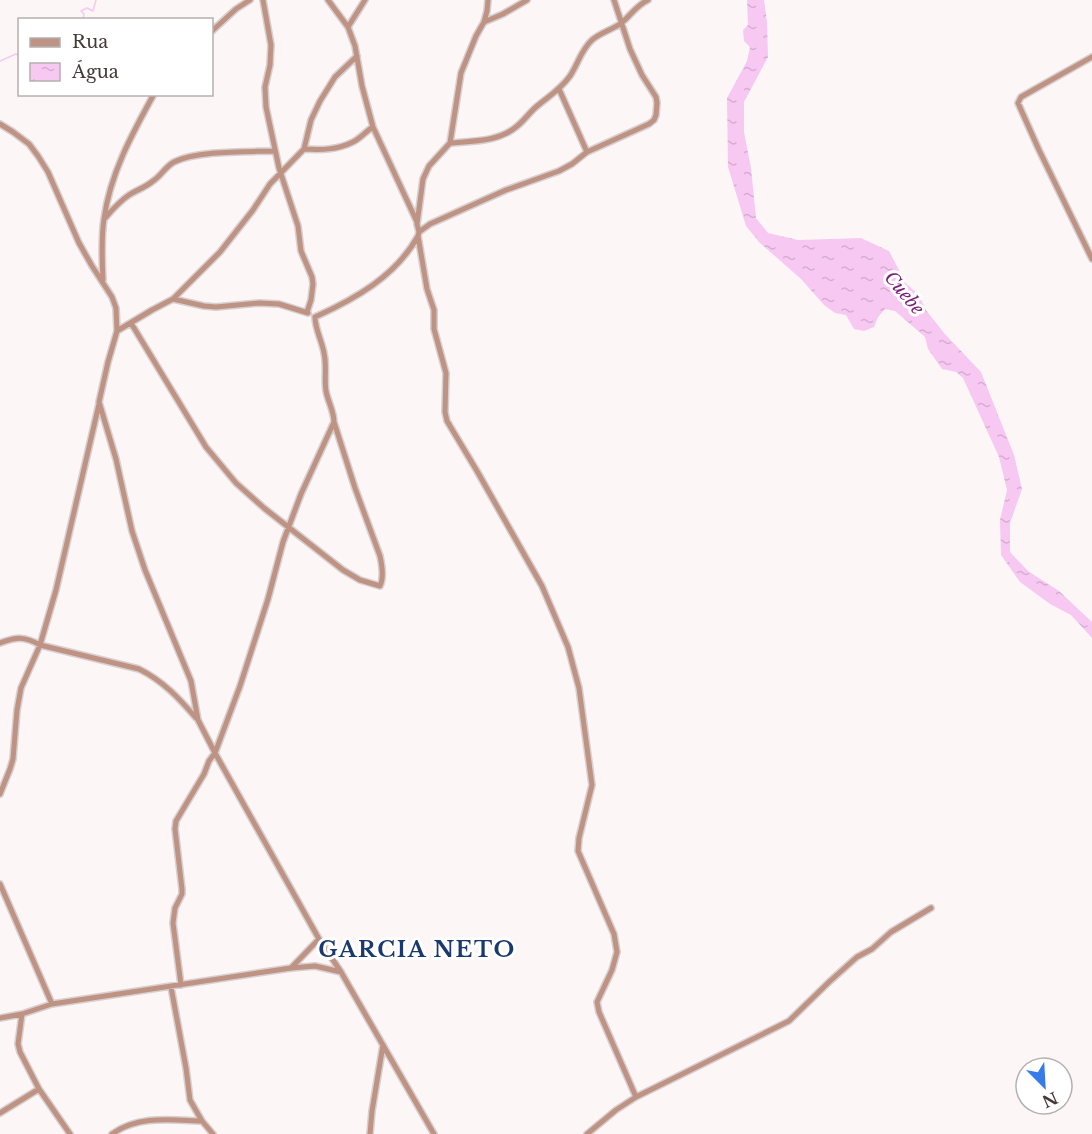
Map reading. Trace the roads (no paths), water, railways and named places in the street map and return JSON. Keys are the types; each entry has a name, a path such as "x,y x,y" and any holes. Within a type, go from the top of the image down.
{"street":[{"path":"213,30 236,9 250,0"},
{"path":"263,0 271,45 265,87 266,107 275,152 298,226 301,251 312,278 311,300 306,312"},
{"path":"328,0 348,27 355,46 362,86 373,127 417,224 427,289 434,310 434,329 445,366 447,421 542,586 568,647 579,688 592,785 578,851 614,934 617,952 612,970 597,1002 599,1012 636,1097"},
{"path":"348,27 365,0"},
{"path":"417,224 423,179 429,166 450,143 461,73 484,22 488,0"},
{"path":"484,22 527,0"},
{"path":"315,317 356,297 376,283 403,259 419,234 430,224 506,190 559,171 587,152 654,120 658,109 656,97 642,75 614,0"},
{"path":"450,143 481,141 502,136 515,128 534,108 559,90 570,76 582,51 596,36 621,23 635,8 648,0"},
{"path":"117,331 173,299 227,244 270,184 304,149 311,120 320,101 335,77 357,56"},
{"path":"1092,57 1021,97 1018,103 1092,259"},
{"path":"559,90 587,152"},
{"path":"103,281 104,219 126,145 153,96"},
{"path":"0,124 29,144 48,172 79,243 112,297 116,308 117,331 56,590 40,645 21,688 13,759 0,794"},
{"path":"304,149 326,150 341,147 353,142 373,127"},
{"path":"104,219 129,195 154,181 173,163 183,159 238,152 275,152"},
{"path":"173,299 216,307 259,303 279,304 315,317"},
{"path":"131,323 206,447 236,483 343,570 360,580 379,586 381,585 382,565 380,556 355,488 325,389 325,356 315,317"},
{"path":"99,402 116,459 132,531 145,570 191,681 198,720"},
{"path":"181,985 173,923 175,908 182,894 176,821 214,753 240,686 268,599 283,542 301,494 334,422"},
{"path":"0,643 14,638 30,639 40,645 139,669 153,676 175,694 198,720 214,753 319,939 434,1134"},
{"path":"0,884 52,1004"},
{"path":"587,1134 636,1097 789,1020 857,957 872,949 891,932 931,908"},
{"path":"291,968 319,939"},
{"path":"0,1018 22,1014 52,1004 291,968 315,966 340,972"},
{"path":"171,987 190,1100 202,1121 213,1134"},
{"path":"22,1014 18,1044 20,1052 39,1089 70,1134"},
{"path":"370,1134 383,1045"},
{"path":"0,1113 39,1089"},
{"path":"112,1134 137,1122 156,1119 202,1121"}],"water":[{"name":"Cuebe","path":"747,0 764,0 767,22 768,57 744,102 744,132 751,168 756,218 768,233 798,240 861,238 889,251 903,281 919,295 925,309 944,333 981,372 1014,455 1022,489 1010,523 1010,552 1028,571 1059,591 1092,622 1092,638 1071,615 1050,604 1020,582 1001,555 1000,520 1007,490 999,457 963,378 956,372 942,369 928,349 925,337 895,311 885,309 878,317 874,327 864,331 854,329 846,315 835,313 824,305 801,279 759,242 746,226 728,167 727,98 747,61 750,47 744,41 743,30 748,25"}],"waterway":[{"path":"83,18 84,14 81,11 87,8 93,11 96,0"},
{"path":"0,61 18,55"}],"district":[{"name":"GARCIA NETO","path":"417,949"}]}
